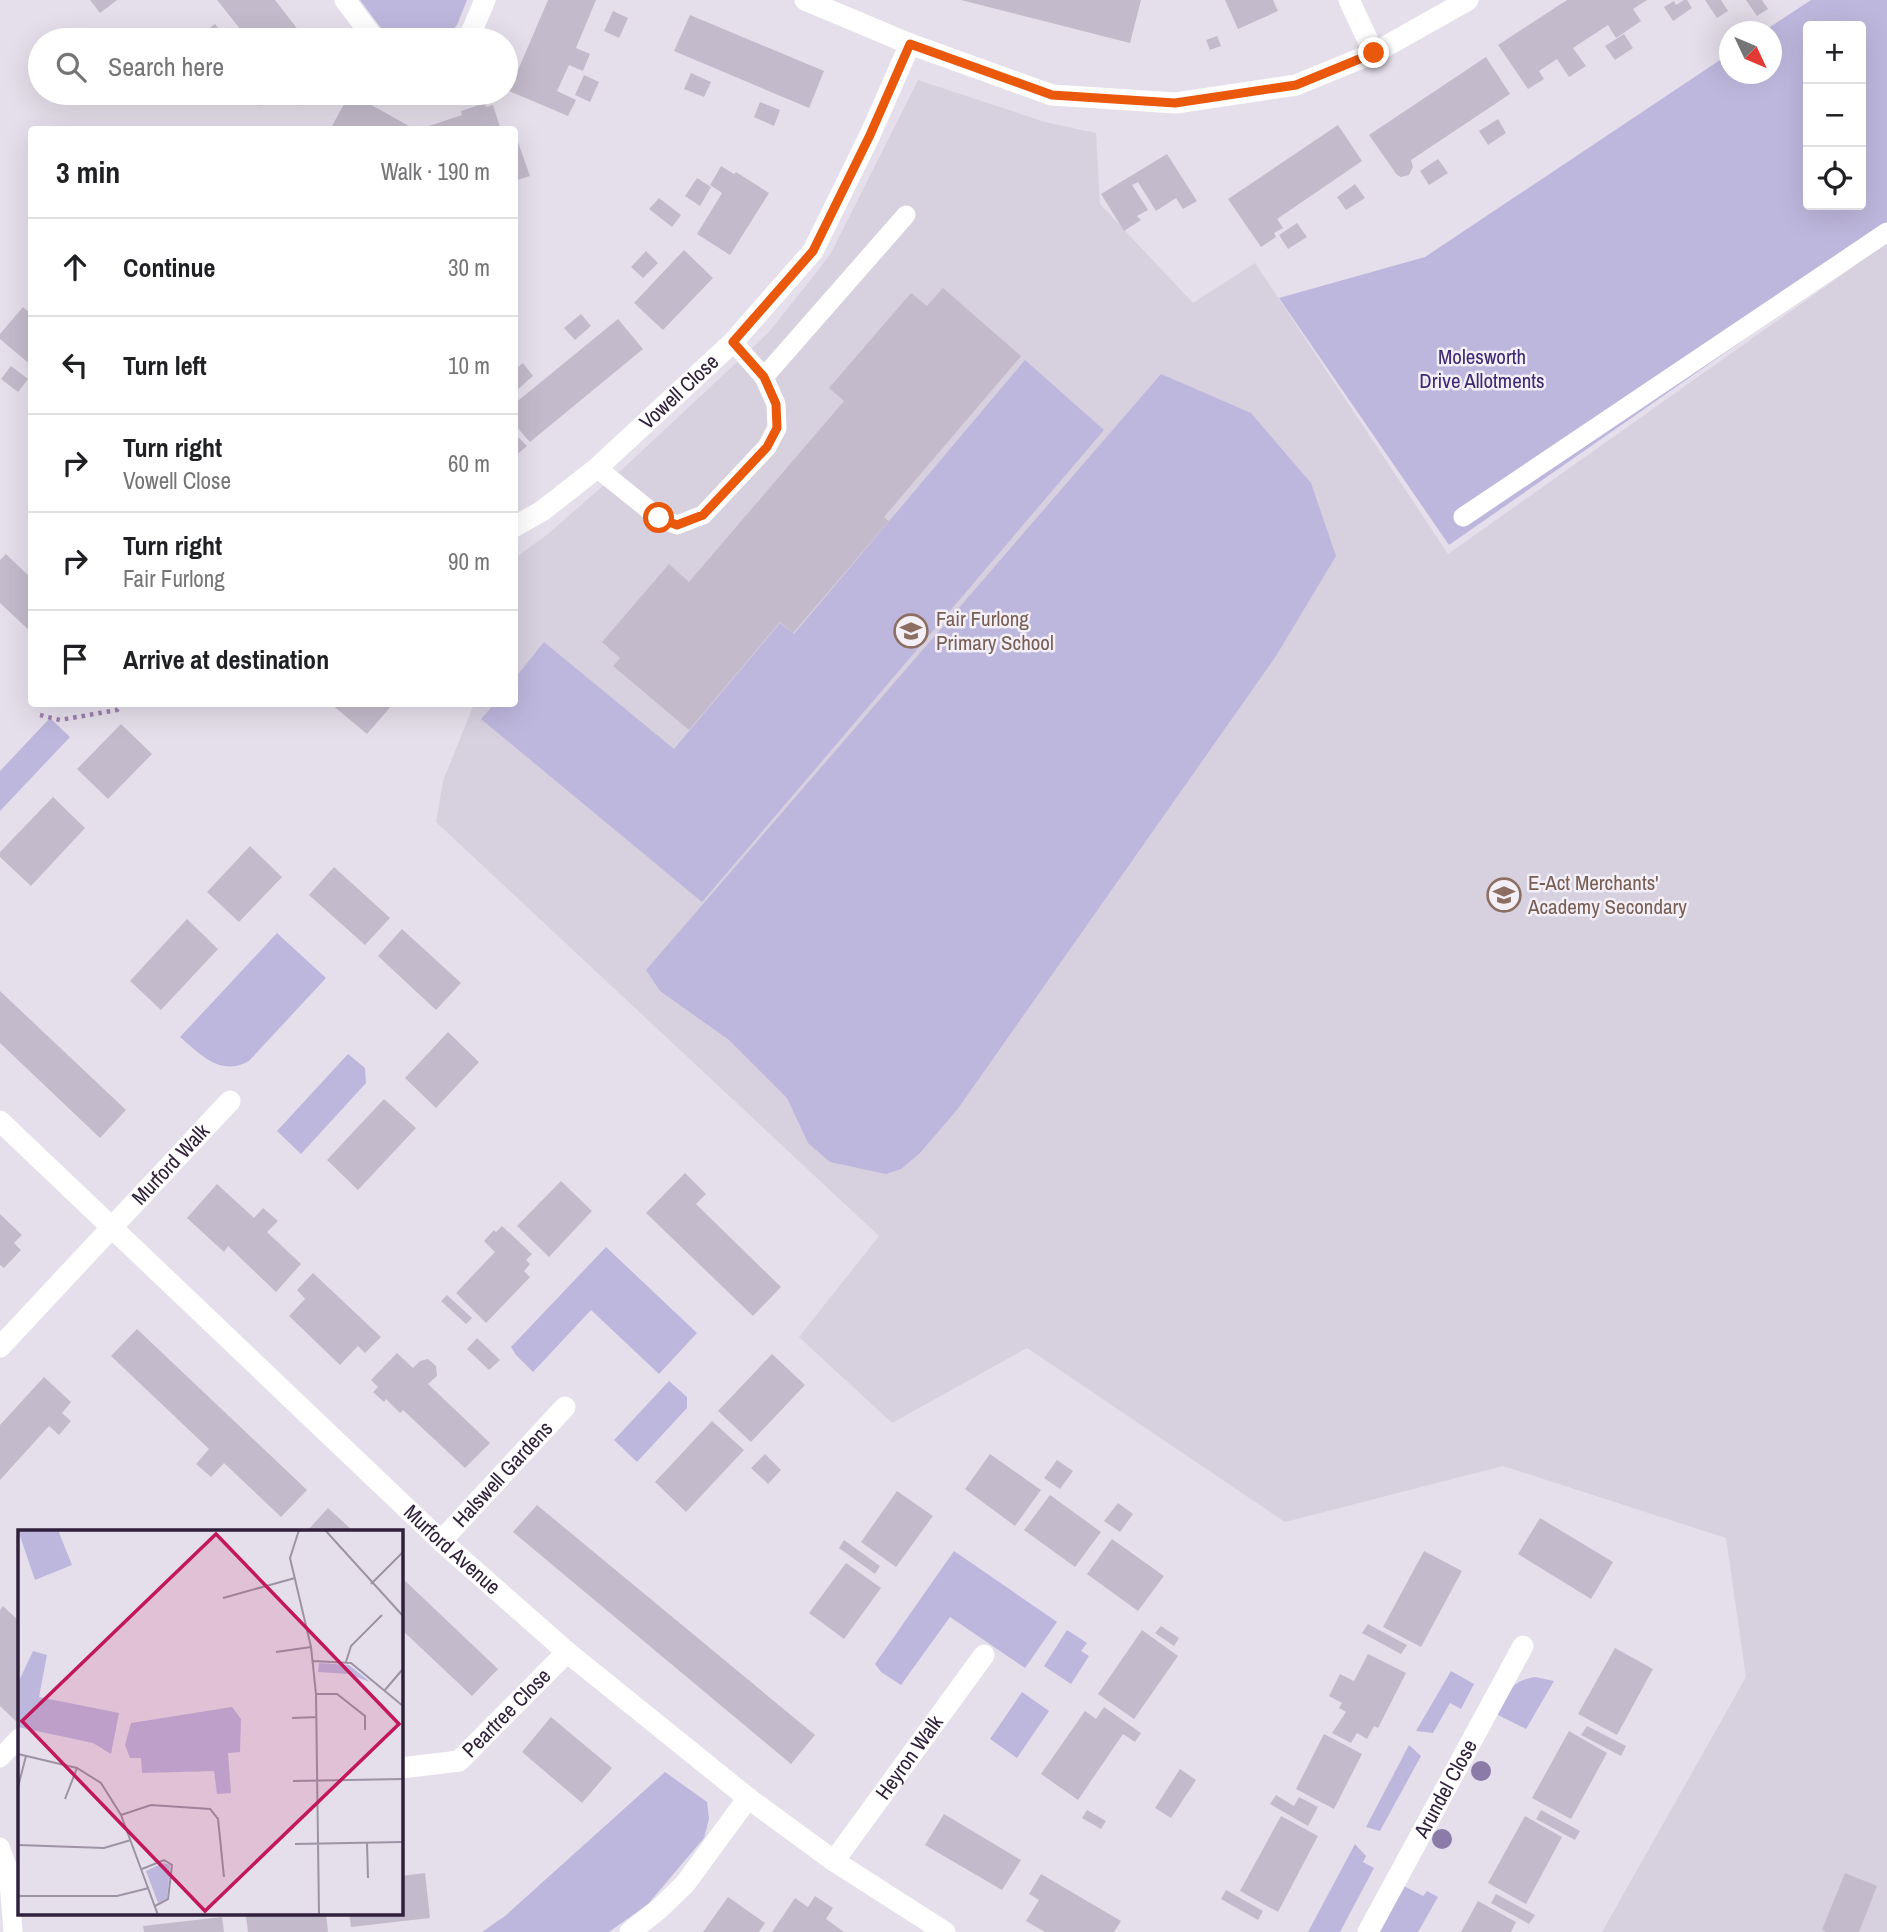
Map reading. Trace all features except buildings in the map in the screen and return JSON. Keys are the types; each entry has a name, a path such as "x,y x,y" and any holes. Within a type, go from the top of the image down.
{"street":[{"path":"345,0 366,28"},
{"path":"473,28 485,0"},
{"path":"805,0 910,44 1052,95 1175,103 1296,85 1374,53 1468,0"},
{"path":"1349,0 1374,53"},
{"name":"Vowell Close","path":"518,525 542,510 597,467 733,342 813,251 870,135 910,44"},
{"name":"Murford Walk","path":"0,1347 230,1101"},
{"name":"Murford Avenue","path":"0,1121 441,1541 567,1652 748,1798 834,1861 945,1932"},
{"name":"Halswell Gardens","path":"441,1541 565,1407"},
{"name":"Arundel Close","path":"1368,1932 1523,1646"},
{"name":"Peartree Close","path":"402,1768 459,1761 567,1652"},
{"name":"Heyron Walk","path":"834,1861 984,1655"},
{"path":"630,1932 685,1884 748,1798"}],"lane":[{"path":"764,377 906,215"},
{"path":"1463,517 1887,232"},
{"path":"597,467 659,518 677,525 703,515 767,447 777,428 776,404 764,377 733,342"},
{"path":"0,1758 18,1739"},
{"path":"0,1847 8,1869 13,1932"}],"path":[{"path":"40,715 60,720 119,707"}],"shaded area":[{"name":"E-Act Merchants' Academy Secondary","path":"918,80 1045,122 1096,133 1100,204 1193,303 1255,263 1448,554 1887,243 1887,1932 1602,1932 1746,1677 1726,1538 1503,1466 1285,1522 1027,1348 892,1423 799,1337 879,1236 436,822 443,781 473,707 518,707 518,556 548,534 629,463 769,332 830,255"}],"green space":[{"path":"360,0 467,0 454,28 381,28"},
{"name":"Molesworth Drive Allotments","path":"1811,0 1887,0 1887,240 1449,545 1279,298 1425,257 1719,61 1719,84 1782,84 1782,21 1779,21"},
{"path":"1025,360 1104,430 702,902 481,719 491,707 518,707 518,674 544,642 674,749 780,623 794,634"},
{"path":"1161,374 1251,413 1311,483 1336,556 1276,656 957,1110 920,1153 901,1169 886,1174 830,1162 808,1143 787,1098 729,1040 660,991 646,970"},
{"path":"50,718 70,737 0,811 0,771"},
{"path":"277,933 326,978 249,1061 229,1067 212,1062 180,1037"},
{"path":"348,1054 365,1068 366,1083 301,1154 277,1131"},
{"path":"606,1247 697,1333 659,1374 591,1310 533,1372 511,1347"},
{"path":"669,1381 687,1397 687,1408 637,1462 614,1440"},
{"path":"954,1551 1057,1622 1025,1668 950,1617 901,1685 881,1672 875,1664"},
{"path":"1067,1630 1087,1643 1081,1651 1089,1656 1071,1684 1044,1666"},
{"path":"1451,1671 1474,1684 1461,1709 1450,1703 1433,1733 1416,1731"},
{"path":"1535,1677 1554,1681 1526,1729 1496,1714 1515,1685"},
{"path":"1022,1692 1049,1711 1017,1758 990,1739"},
{"path":"1409,1745 1421,1756 1380,1831 1366,1827"},
{"path":"665,1772 707,1802 709,1819 704,1838 648,1904 609,1932 482,1932 505,1916"},
{"path":"1355,1844 1366,1856 1363,1862 1374,1868 1340,1932 1308,1932"},
{"path":"1402,1885 1423,1896 1427,1891 1438,1897 1418,1932 1377,1932"}],"place":[{"name":"Fair Furlong Primary School","path":"911,631"},
{"name":"E-Act Merchants' Academy Secondary","path":"1504,895"}],"route":[{"path":"659,518 677,525 703,515 767,447 777,428 776,404 764,377 733,342 813,251 870,135 910,44 1052,95 1175,103 1296,85 1374,53"}]}
